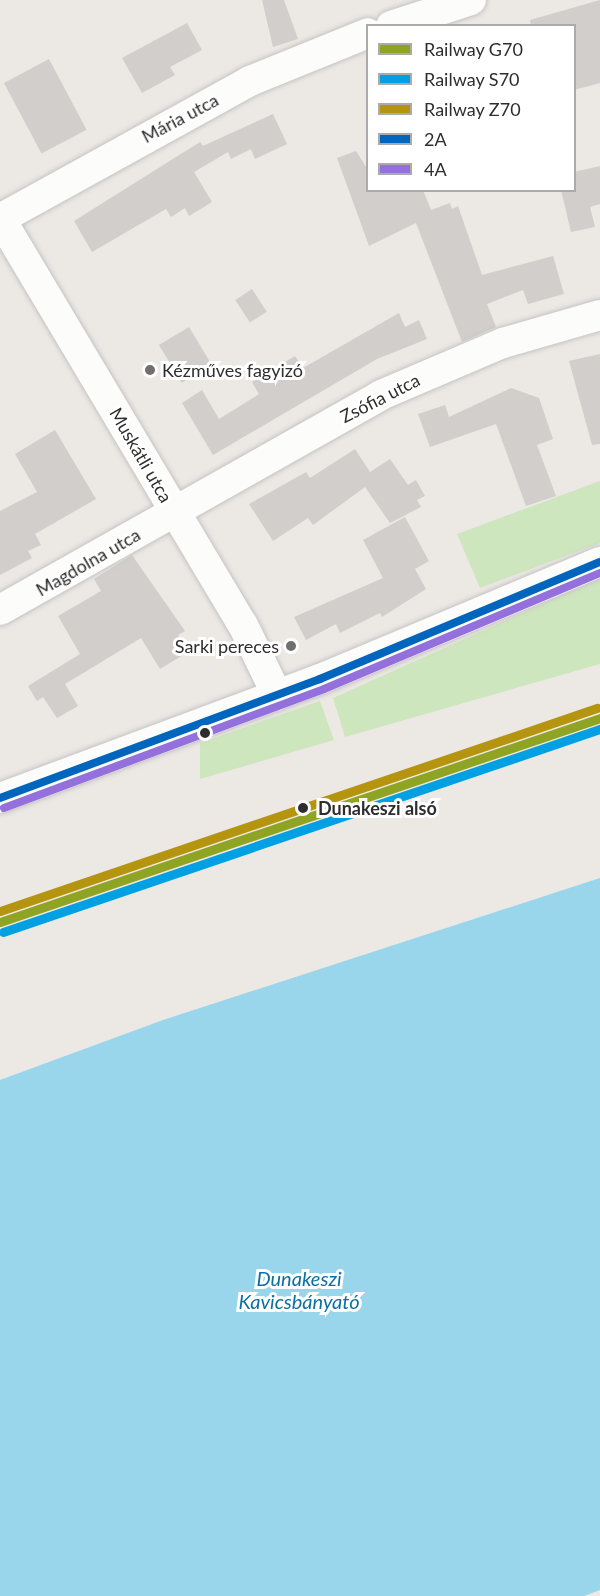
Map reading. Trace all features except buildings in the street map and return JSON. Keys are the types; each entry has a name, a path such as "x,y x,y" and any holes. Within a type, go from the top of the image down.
{"street":[{"path":"397,24 471,0"},
{"name":"Mária utca","path":"0,219 250,81 366,34"},
{"name":"Muskátli utca","path":"0,219 243,625 277,695"},
{"name":"Zsófia utca","path":"174,512 381,395 503,343 600,315"},
{"name":"Magdolna utca","path":"0,610 174,512"},
{"path":"0,798 277,695 600,562"}],"green space":[{"path":"600,481 600,543 480,588 457,534"},
{"path":"600,578 600,664 345,737 333,698"},
{"path":"320,701 334,740 200,779 200,743"}],"water":[{"name":"Dunakeszi Kavicsbányató","path":"600,878 600,1590 584,1596 0,1596 0,1080 163,1020"}],"rail line":[{"name":"Z70","path":"0,911 597,708"},
{"name":"G70","path":"0,922 600,718"},
{"name":"S70","path":"3,932 600,729"}],"transit line":[{"name":"2A","path":"0,798 320,679 600,562"},
{"name":"4A","path":"4,808 324,689 600,573"}],"place":[{"name":"Kézműves fagyizó","path":"150,370"},
{"name":"Sarki pereces","path":"291,646"},
{"name":"Dunakeszi alsó","path":"303,808"}]}
